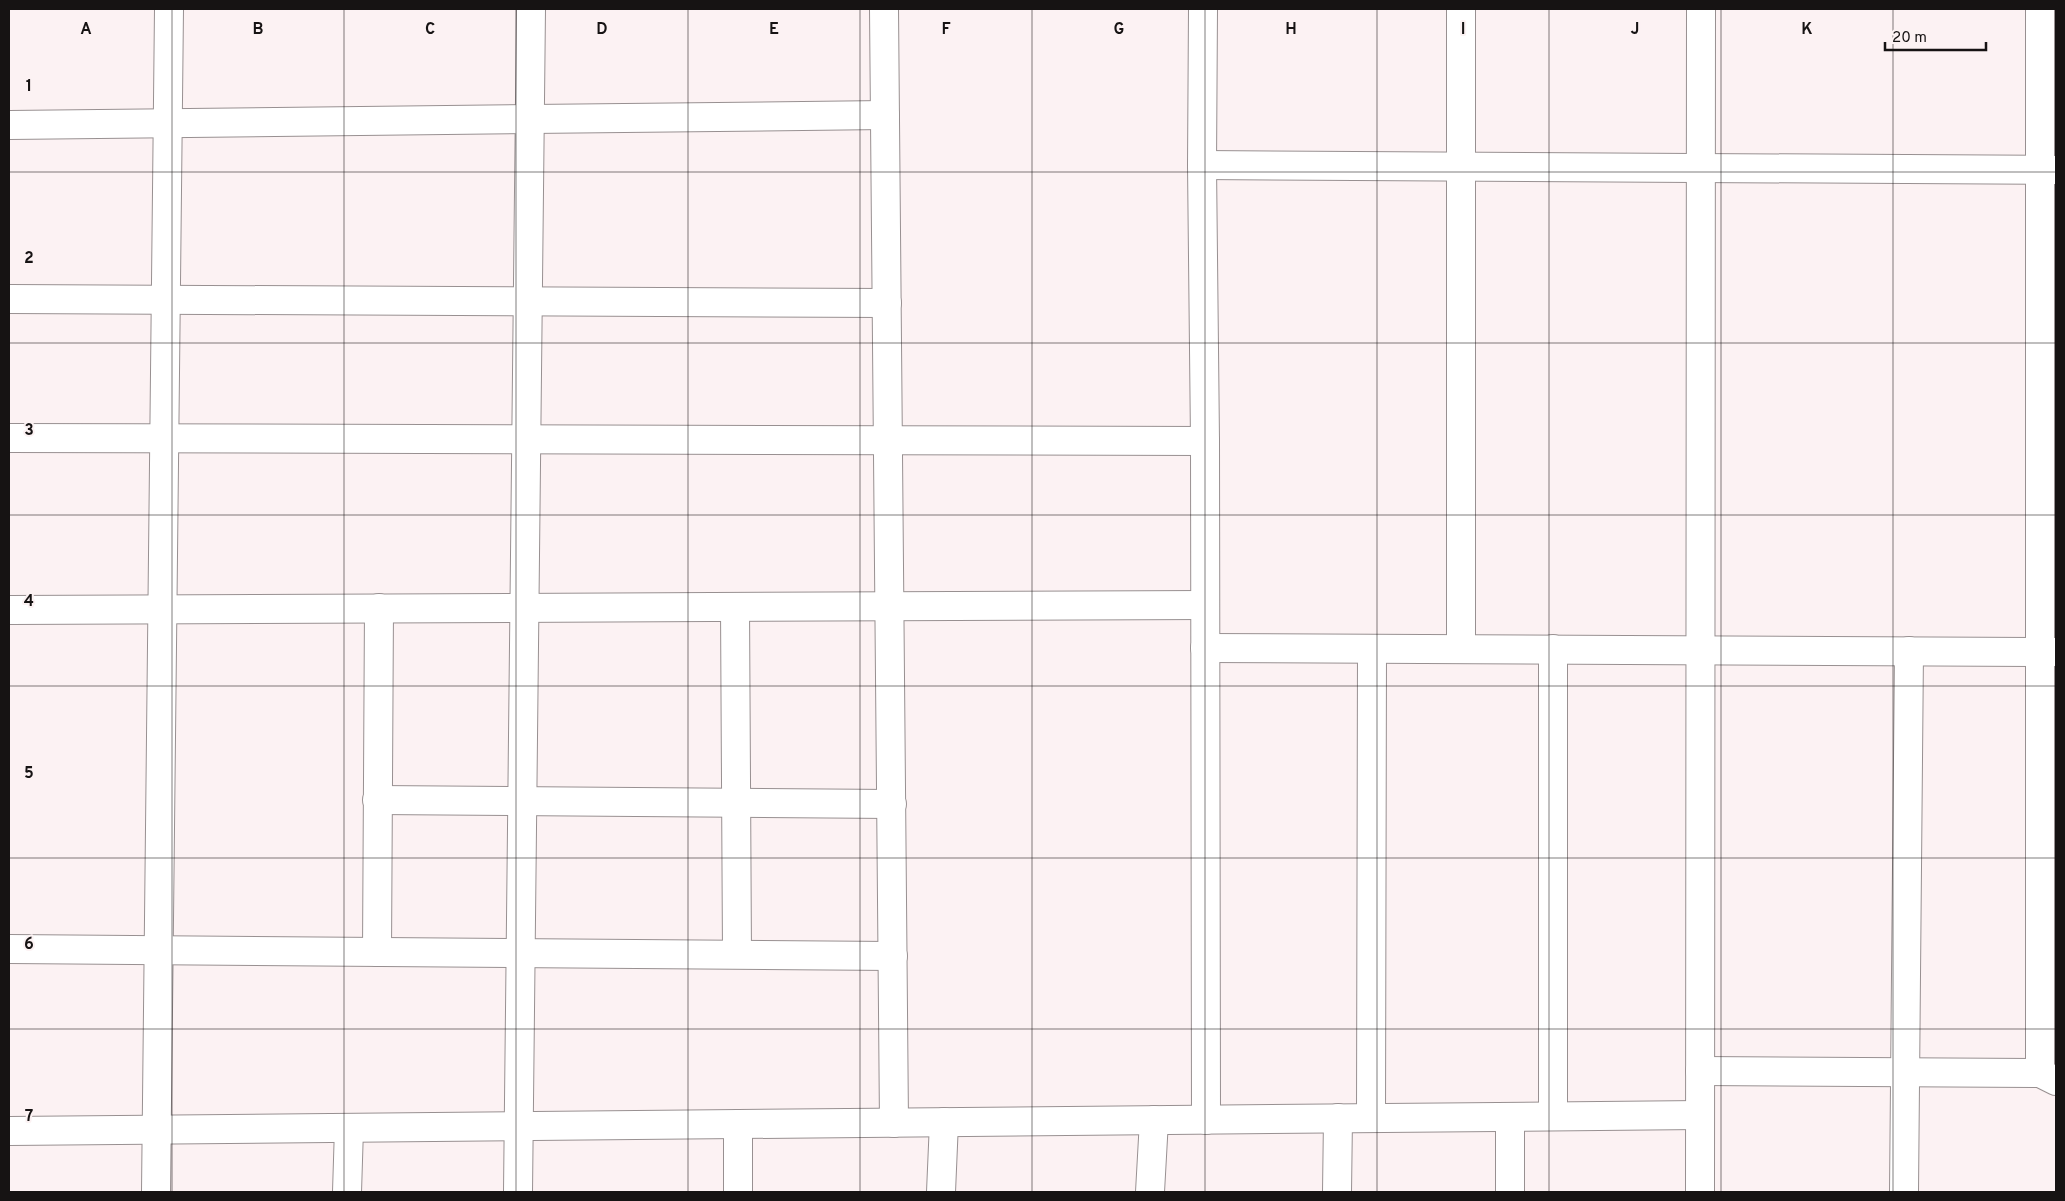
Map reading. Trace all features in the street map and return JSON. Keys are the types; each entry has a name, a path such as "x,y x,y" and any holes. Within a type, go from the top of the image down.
{"street":[{"path":"156,1192 169,9"},
{"path":"518,1192 531,9"},
{"path":"884,9 894,1123"},
{"path":"1203,9 1206,1120"},
{"path":"1460,649 1461,9"},
{"path":"1700,1192 1701,9"},
{"path":"1700,1071 1905,1072 2048,1076 2048,170 2040,9"},
{"path":"9,125 885,115"},
{"path":"1202,165 2048,170"},
{"path":"9,299 887,303"},
{"path":"9,438 1205,441"},
{"path":"9,610 1205,605"},
{"path":"735,607 737,954"},
{"path":"376,952 379,608"},
{"path":"1205,648 2048,652"},
{"path":"1371,1118 1372,649"},
{"path":"1552,1116 1553,649"},
{"path":"1904,1192 1909,651"},
{"path":"377,800 892,804"},
{"path":"9,949 893,956"},
{"path":"9,1131 1700,1115"},
{"path":"1510,1117 1510,1192"},
{"path":"1337,1192 1338,1118"},
{"path":"1150,1192 1154,1120"},
{"path":"941,1192 944,1122"},
{"path":"738,1124 738,1192"},
{"path":"348,1192 349,1128"}]}
